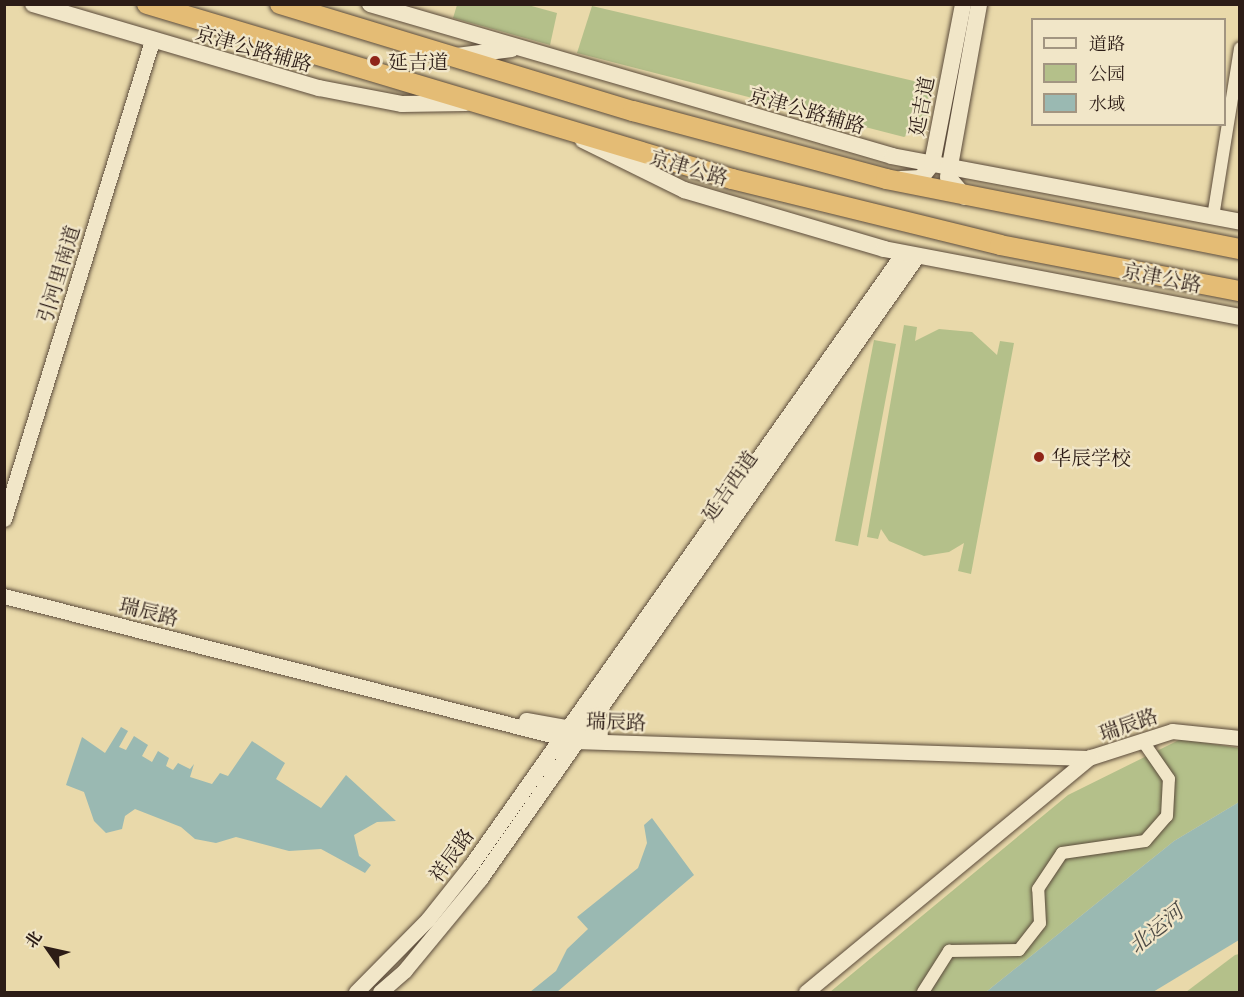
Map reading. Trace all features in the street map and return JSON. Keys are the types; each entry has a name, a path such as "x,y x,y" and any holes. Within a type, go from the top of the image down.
{"highway":[{"name":"京津公路","path":"147,4 467,103 888,219 1239,291"},
{"name":"京津公路","path":"280,4 633,111 886,179 965,197 1239,249"}],"main road":[{"name":"京津公路辅路","path":"33,4 152,41 375,101 467,103"},
{"name":"京津公路辅路","path":"370,4 516,49 932,164 1239,222"},
{"name":"延吉道","path":"886,179 921,178 932,164 963,4"},
{"name":"延吉道","path":"949,167 979,4"},
{"path":"456,56 516,49"},
{"path":"561,129 684,190 910,255 1239,317"},
{"path":"949,167 951,184 965,197"}],"street":[{"name":"引河里南道","path":"4,519 152,41"},
{"path":"1213,217 1239,48"},
{"name":"延吉西道","path":"561,734 910,255"},
{"name":"延吉西道","path":"579,736 910,255"},
{"name":"瑞辰路","path":"4,591 561,734"},
{"name":"瑞辰路","path":"4,596 561,734 606,738 1093,754 1182,730 1239,738"},
{"name":"瑞辰路","path":"1093,754 1174,724 1239,732"},
{"name":"祥辰路","path":"356,993 428,919 561,734"},
{"path":"543,760 579,736"},
{"name":"祥辰路","path":"380,993 442,927 579,736"},
{"path":"556,769 576,752 606,738"},
{"path":"923,993 949,951 1019,950 1040,923 1038,889 1062,853 1144,841 1167,816 1169,779 1142,740"},
{"path":"806,993 1093,754"}],"green space":[{"path":"457,5 528,5 557,13 550,45 453,18"},
{"path":"592,6 931,85 925,125 904,137 577,53"},
{"path":"904,325 917,327 915,341 939,329 972,332 997,355 1000,341 1014,343 971,574 958,571 964,543 949,552 924,556 889,541 881,529 878,539 867,537"},
{"path":"874,340 896,344 858,546 835,541"},
{"path":"1181,739 1239,748 1239,802 1174,841 986,992 830,992 1068,795"},
{"path":"1239,954 1239,992 1186,992 1235,955"}],"water":[{"path":"121,727 128,731 119,747 126,750 134,736 148,745 142,756 152,762 158,751 169,758 166,766 173,770 178,763 190,769 194,764 190,777 212,784 220,773 228,776 252,741 285,763 276,779 321,808 346,775 396,821 377,822 354,835 359,856 371,865 365,873 321,849 289,851 236,837 216,843 195,839 181,827 135,809 125,816 122,829 106,833 94,821 84,792 66,785 82,737 105,753"},
{"name":"北运河","path":"1239,802 1239,940 1153,992 986,992 1174,841"},
{"path":"652,818 694,875 557,992 530,992 556,971 567,949 588,929 577,917 638,868 647,843 644,825"}],"place":[{"name":"延吉道","path":"375,61"},
{"name":"华辰学校","path":"1039,457"}]}
